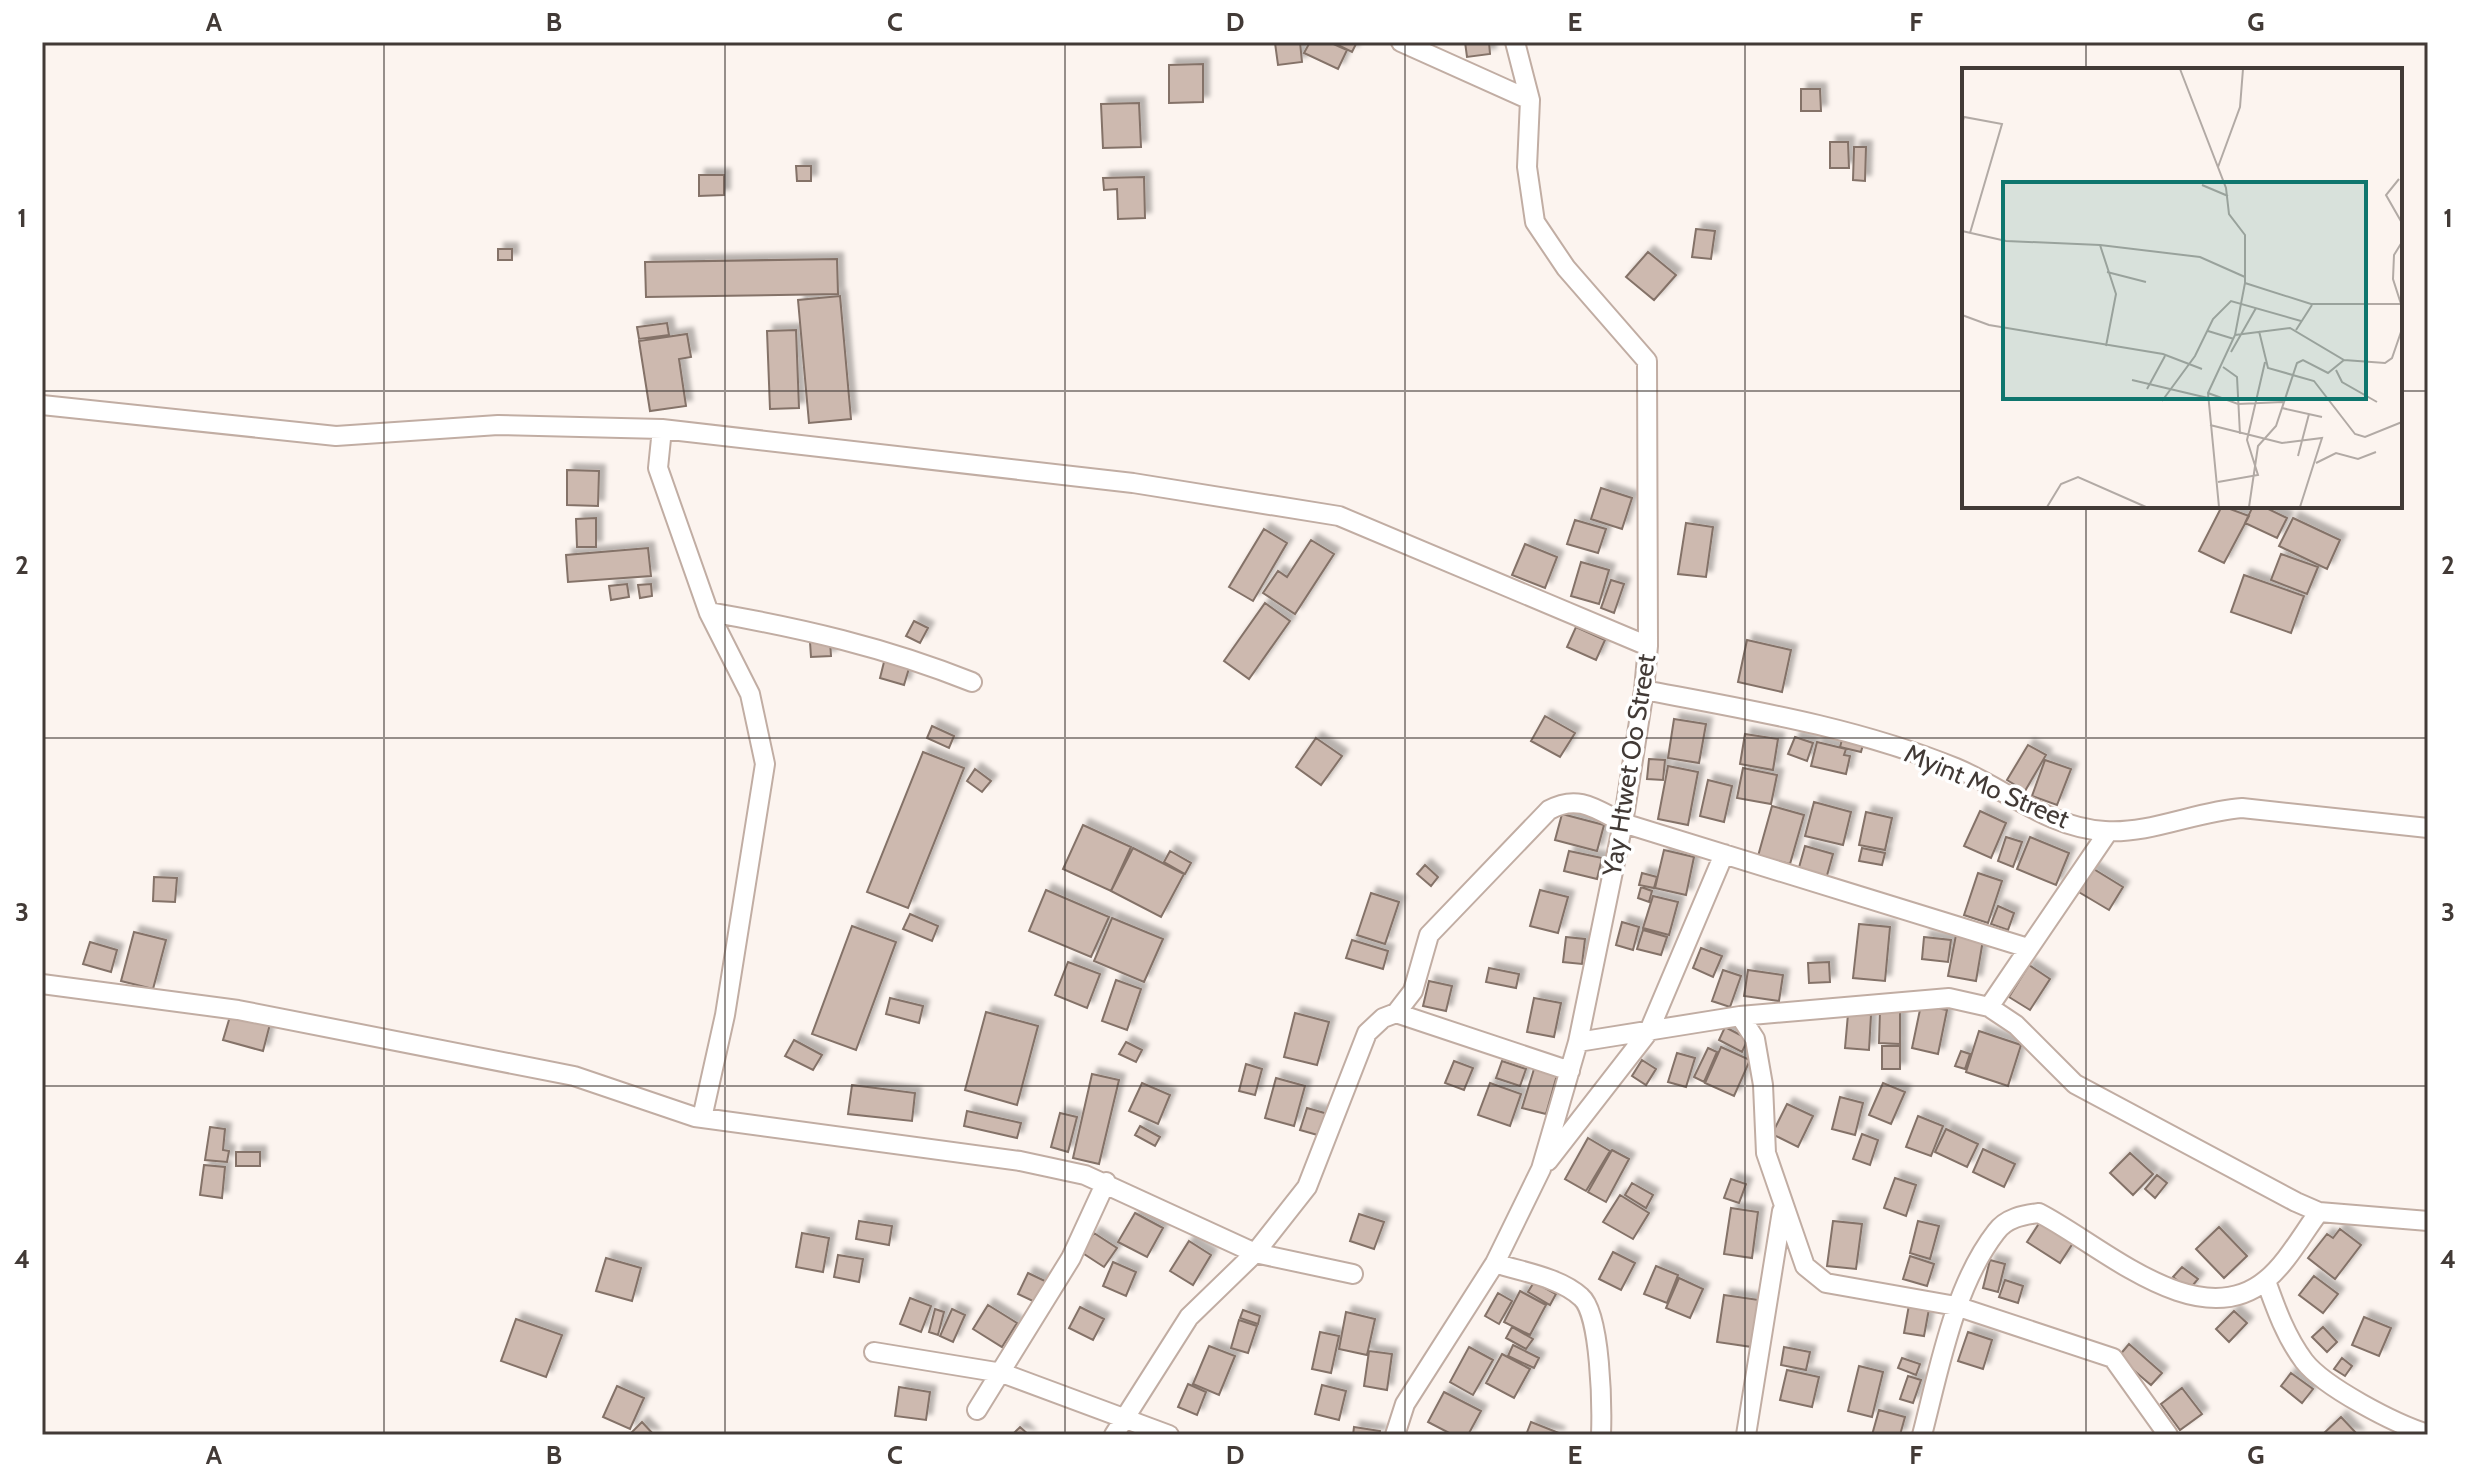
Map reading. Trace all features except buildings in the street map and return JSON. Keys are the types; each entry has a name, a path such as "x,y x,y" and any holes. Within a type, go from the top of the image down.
{"street":[{"path":"1401,42 1530,100"},
{"name":"Yay Htwet Oo Street","path":"1395,1435 1405,1404 1495,1263 1541,1169 1578,1042 1623,823 1648,646 1647,361 1566,268 1535,222 1527,167 1530,100 1515,42"},
{"path":"42,405 336,436 498,425 662,429 1133,483 1339,516 1648,646"},
{"path":"662,429 658,468 709,612 750,694 765,764 741,928 702,1118"},
{"path":"709,612 822,632 915,659 972,682"},
{"name":"Myint Mo Street","path":"1644,690 1833,726 1957,769 2045,816 2108,832 2217,809 2242,808 2428,828"},
{"path":"1118,1428 1189,1317 1255,1253 1307,1187 1367,1033 1383,1018 1396,1013 1413,991 1429,935 1549,810 1564,802 1580,801 1623,823 2028,948"},
{"path":"1989,1007 2108,832"},
{"path":"1541,1169 1649,1031 1724,854"},
{"path":"42,984 238,1010 574,1076 702,1118 1020,1161 1106,1182 1255,1253 1353,1274"},
{"path":"1578,1042 1740,1016 1949,998 1989,1007 2016,1025 2075,1084 2319,1212 2428,1221"},
{"path":"1396,1013 1570,1071"},
{"path":"1740,1016 1755,1039 1763,1085 1766,1153 1782,1208 1805,1266 1826,1283 1956,1306 2113,1358 2168,1435"},
{"path":"977,1410 1071,1258 1106,1182"},
{"path":"1746,1435 1782,1208"},
{"path":"1922,1435 1956,1306 1996,1230 2017,1216 2039,1213 2166,1288 2207,1300 2232,1296 2266,1281 2319,1212"},
{"path":"1495,1263 1566,1286 1584,1299 1593,1328 1602,1405 1601,1435"},
{"path":"2266,1281 2283,1326 2305,1363 2360,1403 2428,1434"},
{"path":"874,1352 1002,1373 1118,1428 1169,1435"}]}
